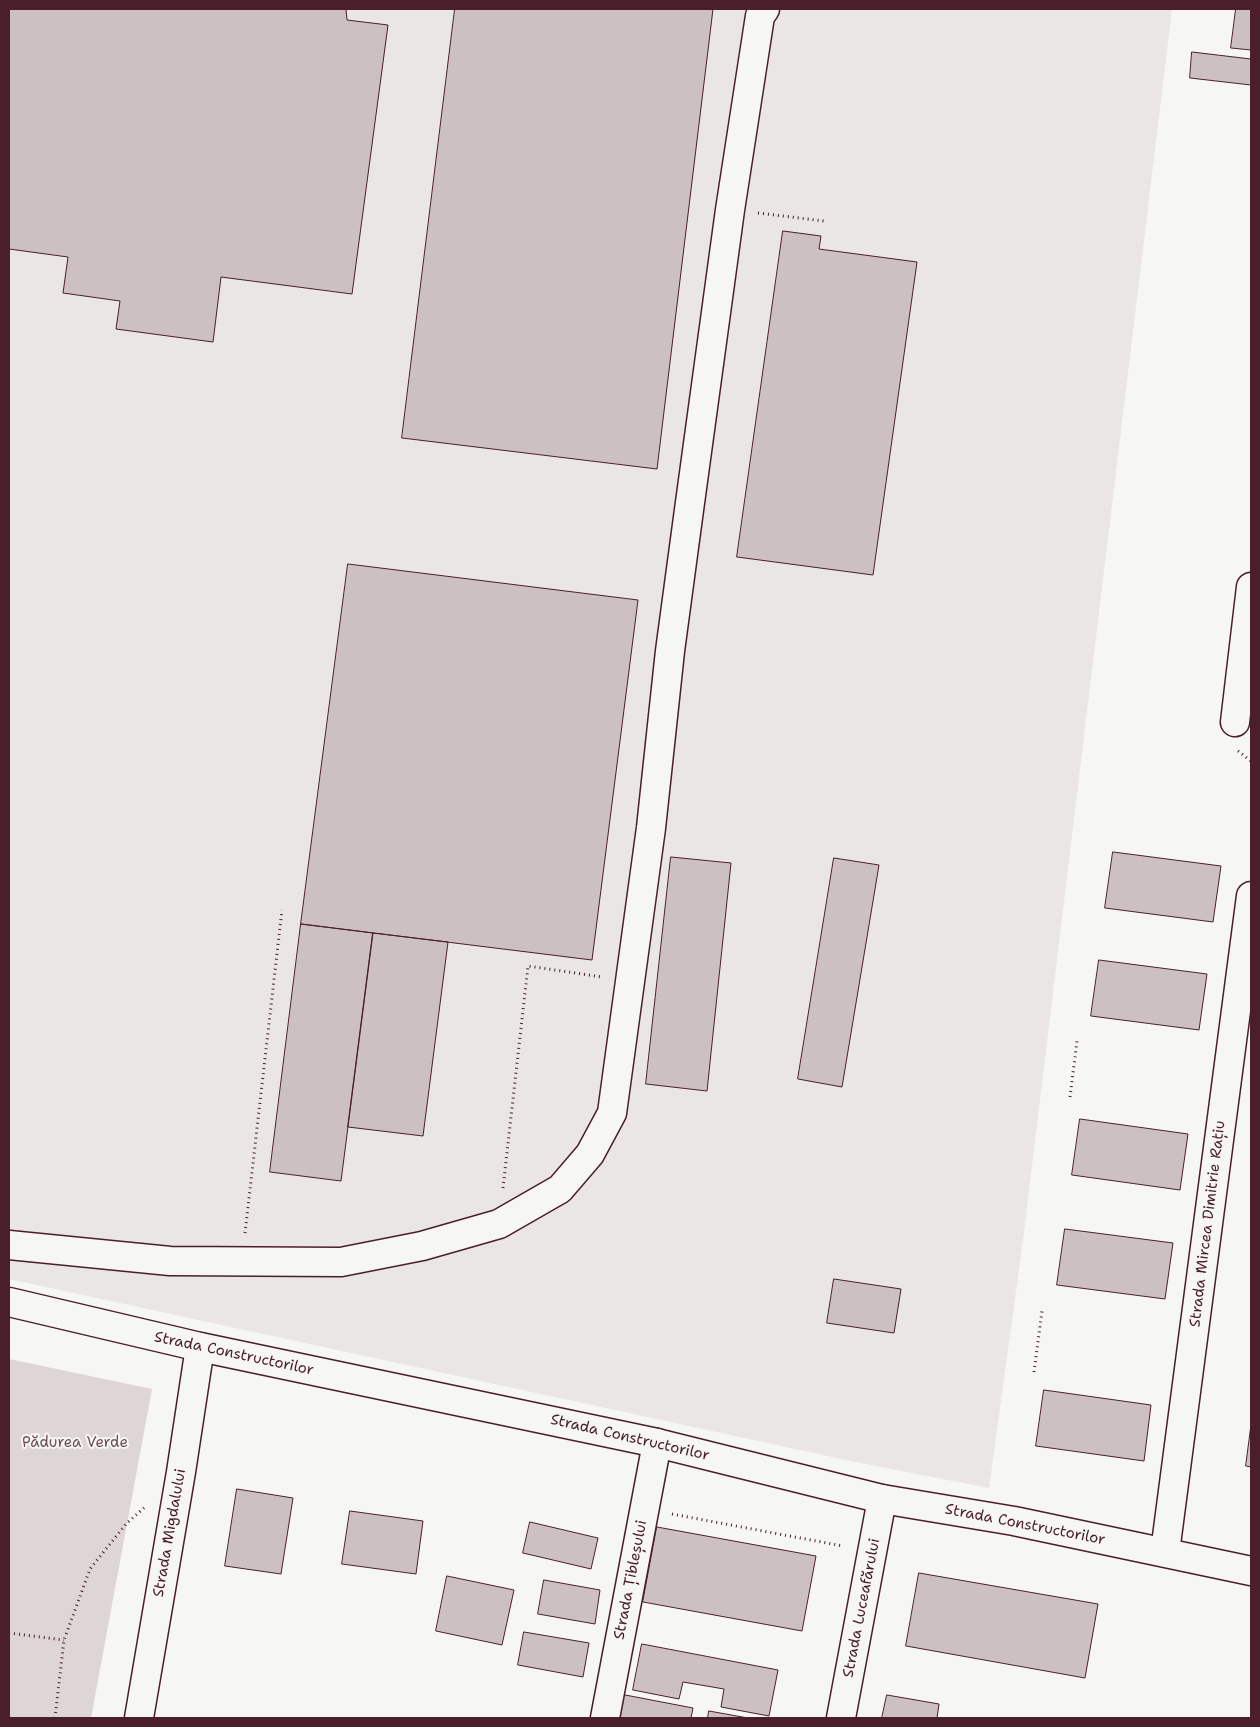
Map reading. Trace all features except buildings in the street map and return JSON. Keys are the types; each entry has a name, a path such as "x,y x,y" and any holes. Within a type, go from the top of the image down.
{"street":[{"path":"9,1244 170,1261 341,1262 422,1246 499,1224 560,1189 590,1154 612,1113 651,828 670,651 730,210 760,16 765,9"},
{"path":"1235,722 1251,587"},
{"name":"Strada Mircea Dimitrie Rațiu","path":"1165,1552 1251,896"},
{"name":"Strada Constructorilor","path":"9,1302 200,1348 657,1443 882,1499 1014,1521 1251,1571"},
{"name":"Strada Migdalului","path":"139,1718 200,1348"},
{"name":"Strada Țibleșului","path":"605,1718 657,1443"},
{"name":"Strada Luceafărului","path":"841,1718 882,1499"}],"path":[{"path":"730,210 824,221"},
{"path":"1239,752 1251,761"},
{"path":"242,1261 282,910"},
{"path":"499,1224 528,966 630,981"},
{"path":"1070,1098 1077,1041"},
{"path":"1034,1372 1042,1311"},
{"path":"55,1718 64,1640 90,1569 126,1524 146,1506"},
{"path":"644,1509 872,1551"},
{"path":"9,1633 64,1640"}],"shaded area":[{"path":"9,9 1172,9 1023,1240 989,1488 851,1461 9,1279"}],"green space":[{"name":"Pădurea Verde","path":"9,1359 152,1389 91,1718 9,1718"}]}
